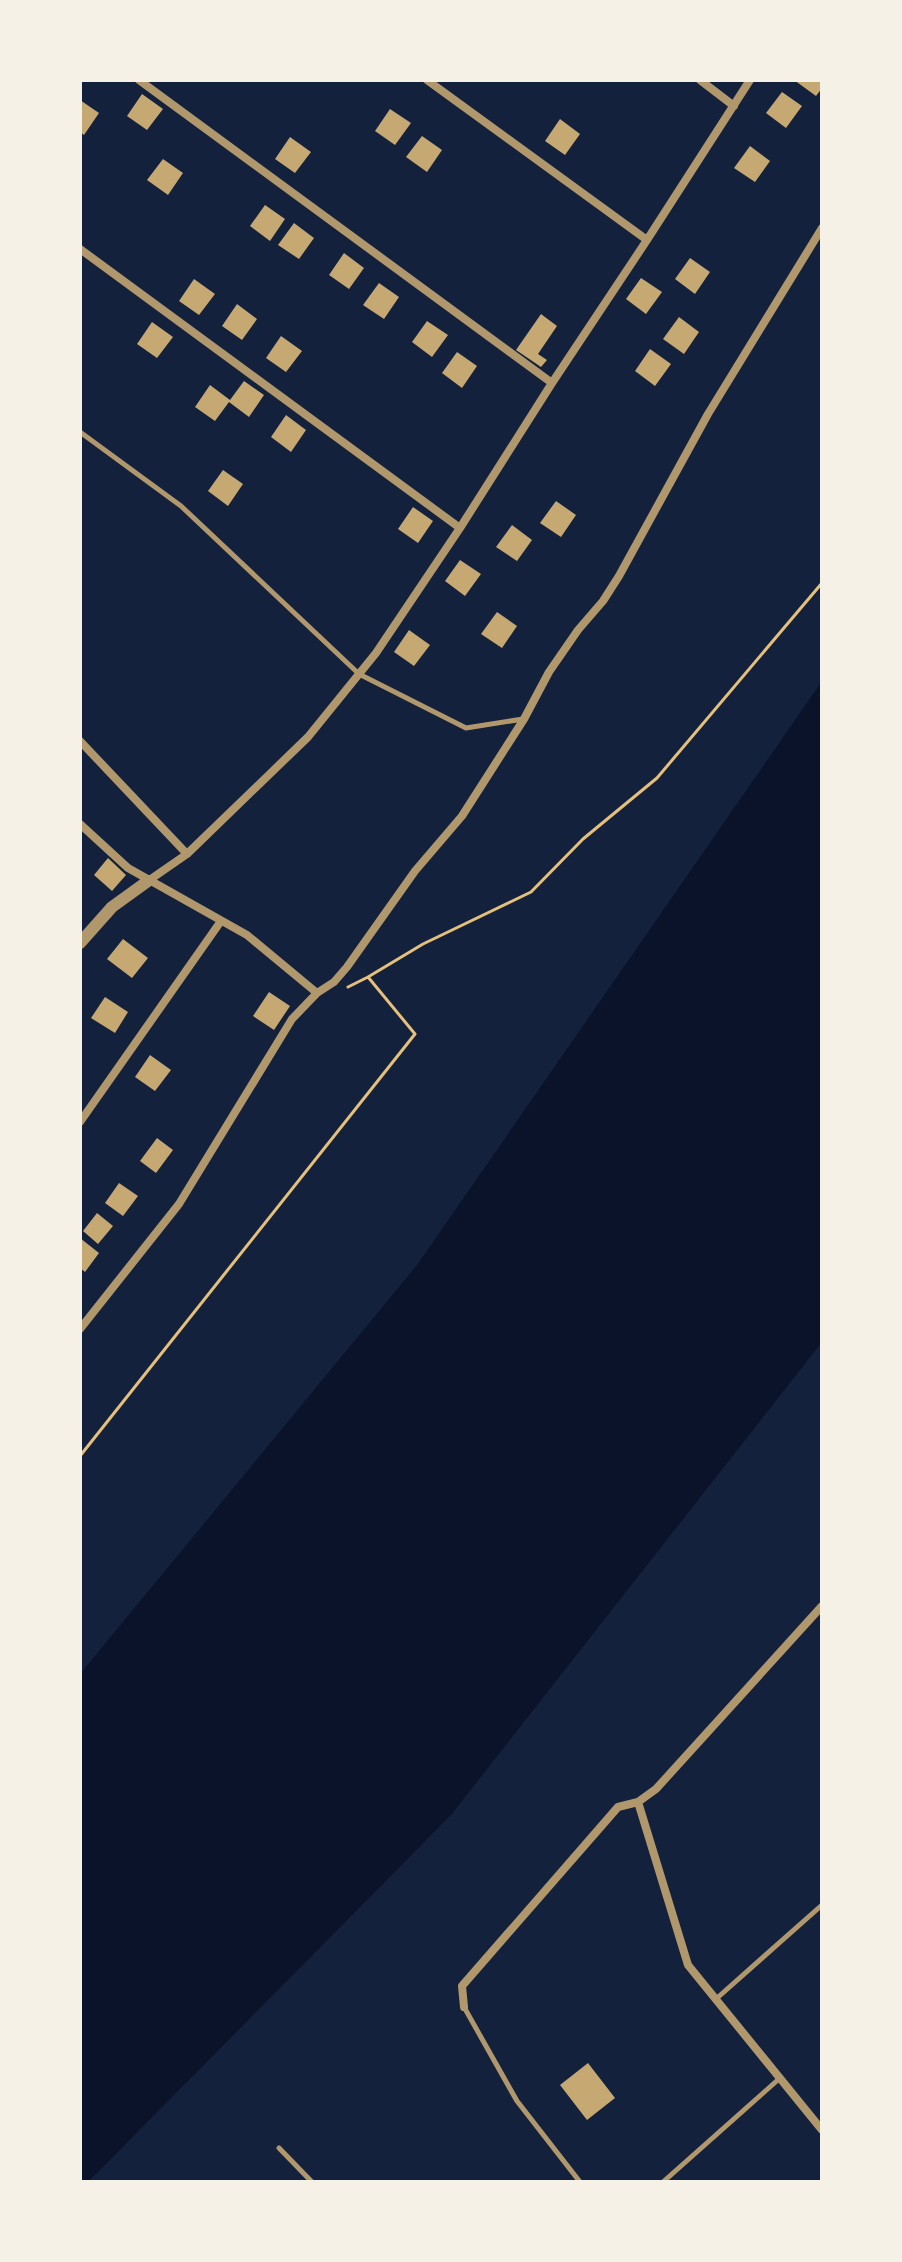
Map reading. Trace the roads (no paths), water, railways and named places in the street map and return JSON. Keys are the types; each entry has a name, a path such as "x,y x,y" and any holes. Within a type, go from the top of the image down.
{"street":[{"path":"139,80 552,383"},
{"path":"427,80 647,240"},
{"path":"700,80 734,106"},
{"path":"80,943 112,907 187,854 308,737 376,653 750,80"},
{"path":"80,1329 179,1204 292,1019 347,967 415,871 462,816 524,719 549,672 619,576 708,414 822,228"},
{"path":"80,249 460,528"},
{"path":"80,741 187,854"},
{"path":"80,824 128,868 247,935 317,993"},
{"path":"80,1122 221,921"},
{"path":"464,2007 462,1986 618,1807 638,1802 656,1789 822,1606"},
{"path":"638,1802 688,1965 822,2130"}],"lane":[{"path":"80,432 181,506 359,674 466,728 524,719"},
{"path":"716,1999 822,1905"},
{"path":"464,2007 517,2101 580,2182"},
{"path":"663,2182 780,2078"},
{"path":"279,2148 312,2182"}],"water":[{"path":"822,681 822,1342 451,1815 88,2182 80,2182 80,1674 417,1265"}]}
